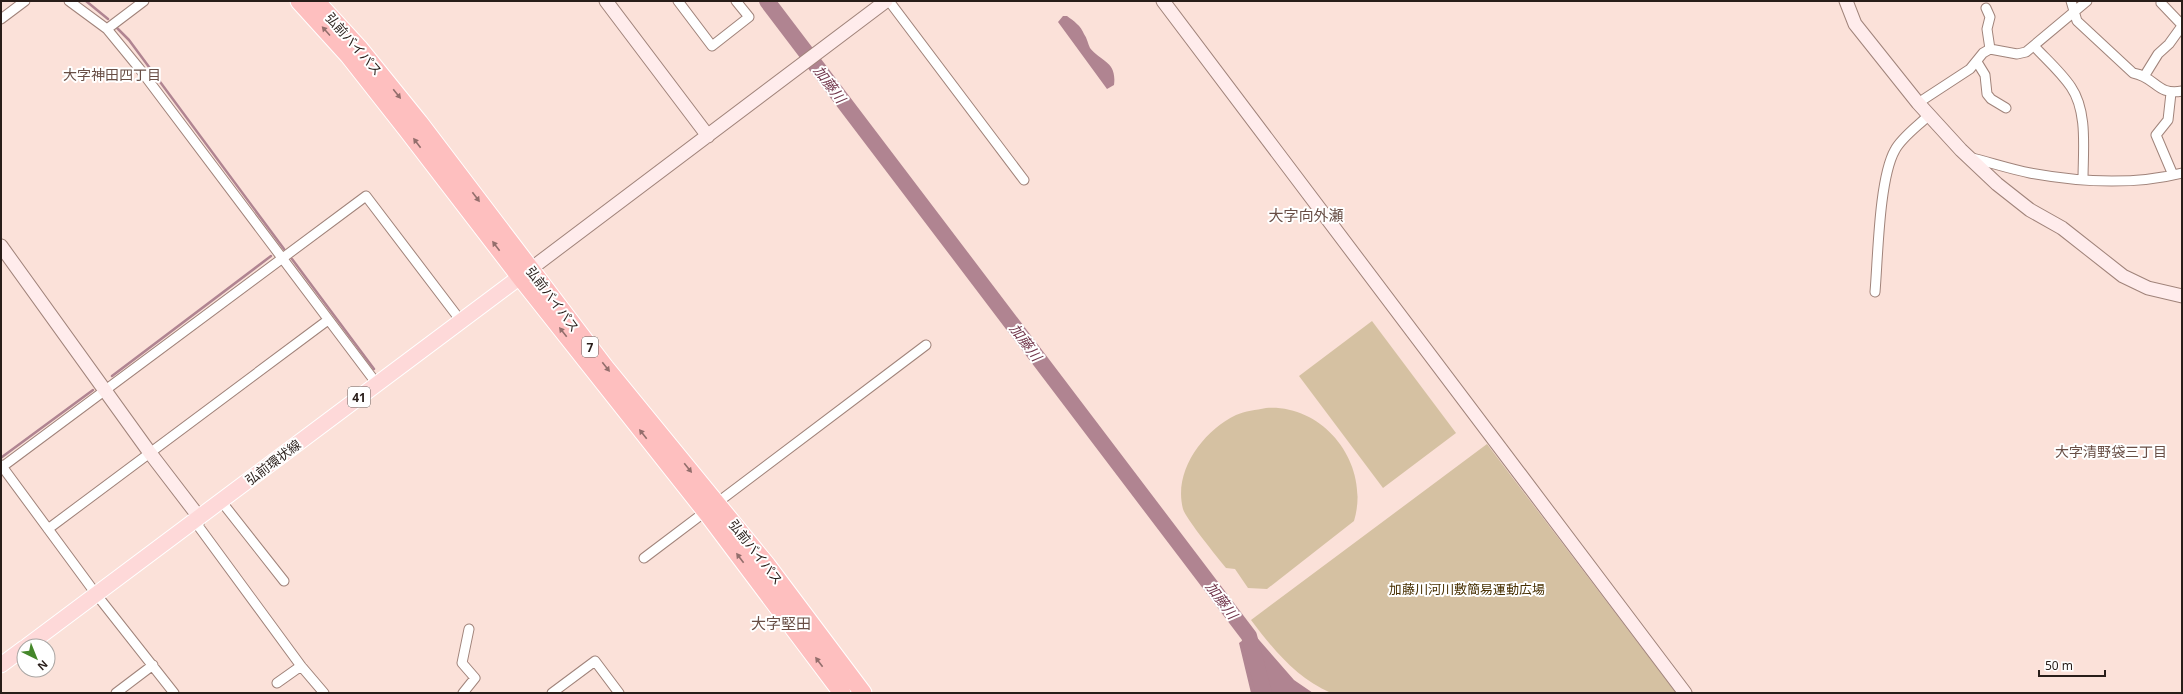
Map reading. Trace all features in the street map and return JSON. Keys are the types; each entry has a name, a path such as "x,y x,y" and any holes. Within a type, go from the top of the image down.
{"highway":[{"name":"弘前バイパス","path":"299,1 348,55 525,273 605,367 711,507 842,693"},
{"name":"弘前バイパス","path":"316,1 360,49 419,122 525,273"},
{"name":"弘前バイパス","path":"711,507 863,693"}],"main road":[{"name":"弘前環状線","path":"38,638 525,273"},
{"path":"4,663 16,654"}],"street":[{"path":"1,19 25,1"},
{"path":"69,1 107,29 139,68 377,384"},
{"path":"107,29 144,1"},
{"path":"606,1 708,136"},
{"path":"678,1 712,46 749,17 736,1"},
{"path":"525,273 887,1 1024,180"},
{"path":"1163,1 1685,693"},
{"path":"1846,1 1855,24 1918,103 1968,156 1997,184 2030,210 2062,228 2123,276 2148,288 2182,296"},
{"path":"2071,1 2077,21 2133,73 2145,75 2161,89 2171,93 2182,91"},
{"path":"1918,103 1947,85 1977,62 1984,53 1990,49 2017,54 2026,52 2074,14 2087,1"},
{"path":"2145,75 2158,54 2169,44 2182,26 2161,3 2162,1"},
{"path":"1986,8 1990,17 1987,29 1990,49"},
{"path":"2169,44 2182,42"},
{"path":"2034,46 2067,81 2077,97 2083,115 2083,180"},
{"path":"1977,62 1985,75 1987,94 1991,99 2006,108"},
{"path":"1968,156 2031,173 2083,180 2127,180 2178,174 2156,135 2168,120 2171,93"},
{"path":"1876,292 1883,203 1890,161 1895,149 1929,115"},
{"path":"174,693 96,594 2,466 366,196 461,321"},
{"path":"1,246 150,453 199,517 199,527 301,666 324,693"},
{"path":"48,529 328,320"},
{"path":"644,558 926,345"},
{"path":"221,501 284,581"},
{"path":"463,693 475,678 462,663 469,629"},
{"path":"554,693 595,661 619,693"},
{"path":"116,693 153,665"},
{"path":"277,682 301,666"}],"green space":[{"path":"1372,321 1456,433 1383,488 1299,376"},
{"path":"1266,408 1287,409 1307,416 1324,427 1338,442 1349,460 1356,479 1358,500 1354,521 1267,589 1248,588 1235,569 1226,568 1185,514 1181,495 1182,481 1193,454 1212,431 1236,415"},
{"name":"加藤川河川敷簡易運動広場","path":"1487,444 1676,693 1331,693 1318,687 1286,662 1251,620"}],"shaded area":[{"path":"1063,16 1067,16 1079,26 1094,53 1111,66 1114,77 1114,85 1107,89 1058,22"},
{"path":"1253,633 1294,680 1313,693 1251,693 1239,643"}],"waterway":[{"path":"86,1 108,19"},
{"name":"加藤川","path":"767,1 1249,636 1264,693"},
{"path":"117,28 129,40 284,249"},
{"path":"112,376 271,256"},
{"path":"292,259 374,369"},
{"path":"2,457 93,390"}],"district":[{"name":"大字神田四丁目","path":"112,74"},
{"name":"大字向外瀬","path":"1306,215"},
{"name":"大字清野袋三丁目","path":"2111,451"},
{"name":"大字堅田","path":"781,623"}]}
